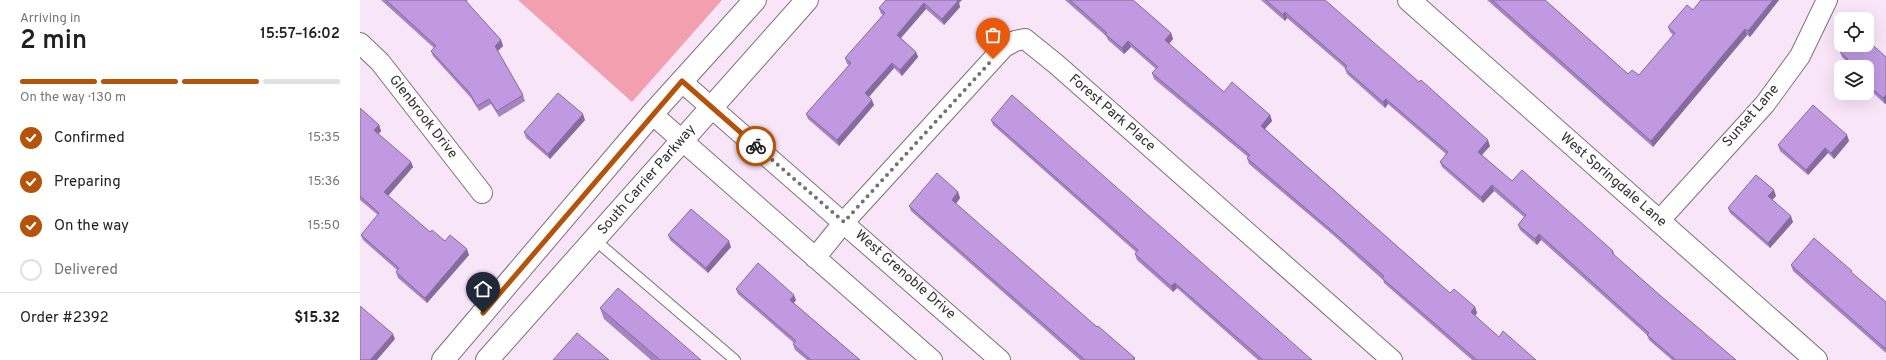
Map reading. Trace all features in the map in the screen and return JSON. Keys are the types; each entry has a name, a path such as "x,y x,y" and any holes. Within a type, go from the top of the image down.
{"main road":[{"path":"443,360 652,114 755,0"},
{"name":"South Carrier Parkway","path":"487,360 807,0"},
{"name":"West Springdale Lane","path":"1409,0 1816,360"}],"street":[{"name":"Sunset Lane","path":"1659,221 1765,104 1800,56 1827,0"},
{"name":"Forest Park Place","path":"844,222 1004,47 1015,41 1025,39 1056,64 1392,360"},
{"name":"Glenbrook Drive","path":"360,43 380,62 482,193"},
{"name":"West Grenoble Drive","path":"682,81 1000,360"},
{"path":"652,114 932,360"},
{"path":"815,258 844,222"}],"lane":[{"path":"595,240 735,360"}],"shaded area":[{"path":"518,0 722,0 632,102"}],"building":[{"path":"386,0 465,0 501,40 495,46 523,95 497,111 489,99 477,106 469,92 431,51 436,46"},
{"path":"886,0 958,1 942,19 924,3 897,35 916,52 900,70 892,63 865,93 872,100 837,140 806,114 851,63 845,58 885,13 879,8"},
{"path":"1070,0 1133,0 1171,33 1165,40 1224,92 1232,82 1270,115 1261,126 1450,293 1454,289 1475,307 1471,312 1499,337 1503,331 1536,360 1477,360 1382,278 1384,276 1247,158 1250,155 1152,73 1158,67 1128,41 1122,48 1105,34 1107,33"},
{"path":"1266,0 1325,0 1419,82 1421,80 1488,140 1478,152 1512,181 1522,170 1613,251 1612,253 1736,360 1676,360 1647,335 1649,333 1539,234 1535,239 1518,225 1526,215 1492,185 1481,197 1440,162 1448,152 1386,99 1383,102 1345,69 1347,66 1285,12 1283,15"},
{"path":"1492,0 1545,0 1628,74 1632,70 1639,75 1675,33 1668,27 1687,5 1693,10 1701,0 1773,0 1748,31 1745,29 1651,141"},
{"path":"1874,46 1886,57 1886,95 1883,98 1874,90 1874,60 1847,60 1848,59 1840,52 1874,52"},
{"path":"558,93 583,114 548,154 524,132"},
{"path":"1012,95 1312,360 1263,360 1175,283 1171,286 1135,254 1138,250 991,120"},
{"path":"1813,105 1847,135 1831,153 1825,148 1806,170 1778,145"},
{"path":"360,108 379,125 374,130 411,162 384,192 430,232 432,230 445,241 450,235 467,249 425,298 396,272 399,268 361,235 379,213 360,196"},
{"path":"937,173 958,192 952,200 1097,327 1098,326 1135,358 1133,359 1134,360 1085,360 909,206"},
{"path":"1756,175 1774,190 1768,196 1791,216 1768,243 1728,208"},
{"path":"691,209 729,241 706,268 668,235"},
{"path":"1814,238 1886,302 1886,349 1791,265"},
{"path":"758,263 794,295 790,300 860,360 811,360 793,344 796,341 736,289"},
{"path":"618,288 701,360 660,360 600,308"},
{"path":"360,306 393,334 370,360 360,360"},
{"path":"577,333 609,360 553,360"}],"way so far":[{"path":"756,146 844,222 993,59"}],"route":[{"path":"483,313 652,114 682,81 756,146"}]}
